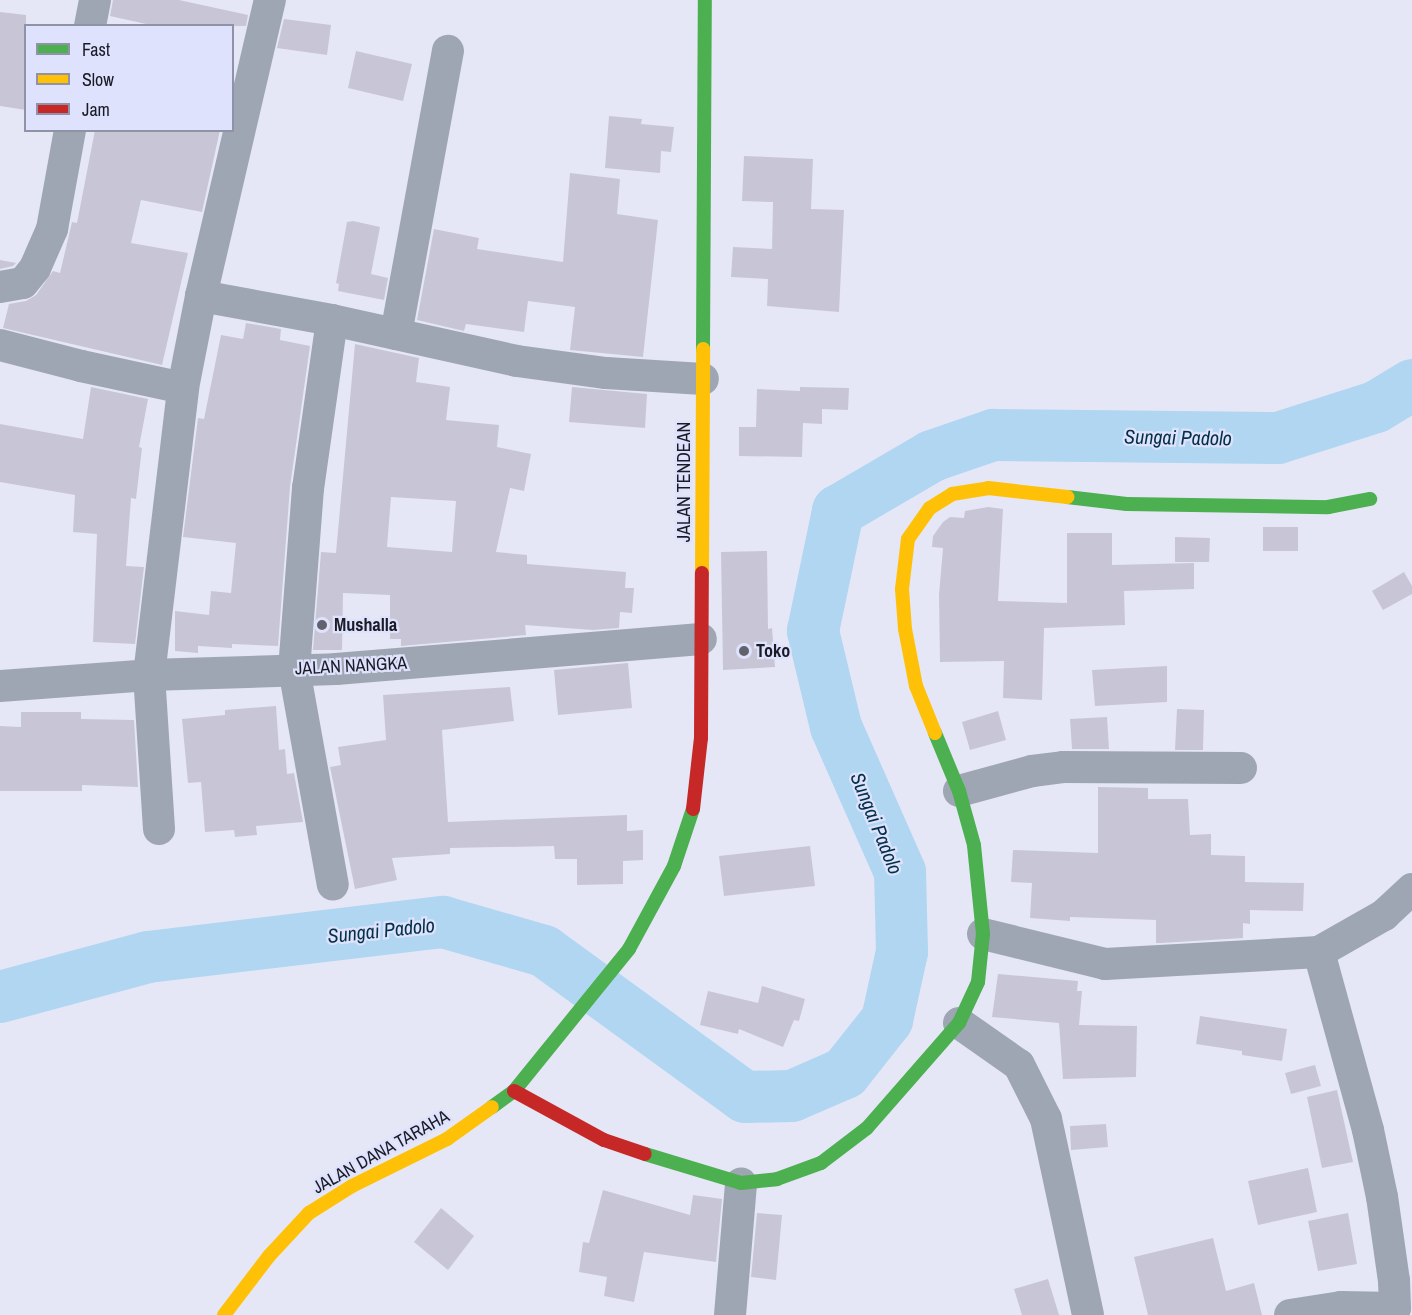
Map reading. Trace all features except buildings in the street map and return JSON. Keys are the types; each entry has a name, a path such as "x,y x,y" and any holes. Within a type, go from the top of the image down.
{"street":[{"path":"90,24 95,0"},
{"path":"159,829 149,675 183,388 201,296 270,0"},
{"name":"JALAN TENDEAN","path":"542,1057 628,949 674,866 692,814 701,738 705,0"},
{"path":"396,334 448,51"},
{"path":"0,286 23,283 35,268 52,229 70,132"},
{"path":"201,296 332,320 516,361 606,373 702,379"},
{"path":"332,320 308,488 294,669 333,885"},
{"path":"0,345 81,366 183,388"},
{"path":"514,1091 604,1140 687,1169 741,1183 777,1179 821,1162 867,1128 959,1023 978,982 983,934 974,845 960,791 916,686 905,629 902,589 908,539 930,508 952,494 988,488 1128,504 1328,507 1371,499"},
{"name":"JALAN NANGKA","path":"0,686 149,675 336,669 701,639"},
{"path":"960,791 1032,771 1063,767 1240,768"},
{"path":"983,934 1105,964 1319,952 1384,915 1412,889"},
{"path":"1290,1315 1341,1307 1395,1311 1395,1281 1382,1197 1368,1130 1319,952"},
{"path":"959,1023 1019,1065 1046,1119 1088,1315"},
{"name":"JALAN DANA TARAHA","path":"224,1315 269,1256 309,1213 352,1186 447,1139 514,1091 542,1057"},
{"path":"730,1315 741,1183"}],"waterway":[{"name":"Sungai Padolo","path":"0,997 148,957 443,922 544,951 745,1097 792,1096 845,1073 887,1020 902,952 900,872 836,727 813,631 838,511 932,456 993,435 1278,438 1376,407 1412,385"}],"traffic: fast":[{"path":"703,349 705,0"},
{"path":"1067,497 1127,504 1328,507 1370,499"},
{"path":"645,1154 741,1183 777,1179 821,1163 867,1128 959,1023 978,982 983,934 974,845 959,791 935,733"},
{"path":"492,1107 514,1091 629,949 674,866 693,809"}],"traffic: slow":[{"path":"702,573 703,349"},
{"path":"935,733 916,686 905,629 902,589 908,539 930,508 952,494 988,488 1067,497"},
{"path":"224,1315 269,1256 309,1213 352,1186 447,1139 492,1107"}],"traffic: jam":[{"path":"693,809 701,738 702,573"},
{"path":"514,1091 604,1140 645,1154"}],"place":[{"name":"Mushalla","path":"322,625"},
{"name":"Toko","path":"744,651"}]}
